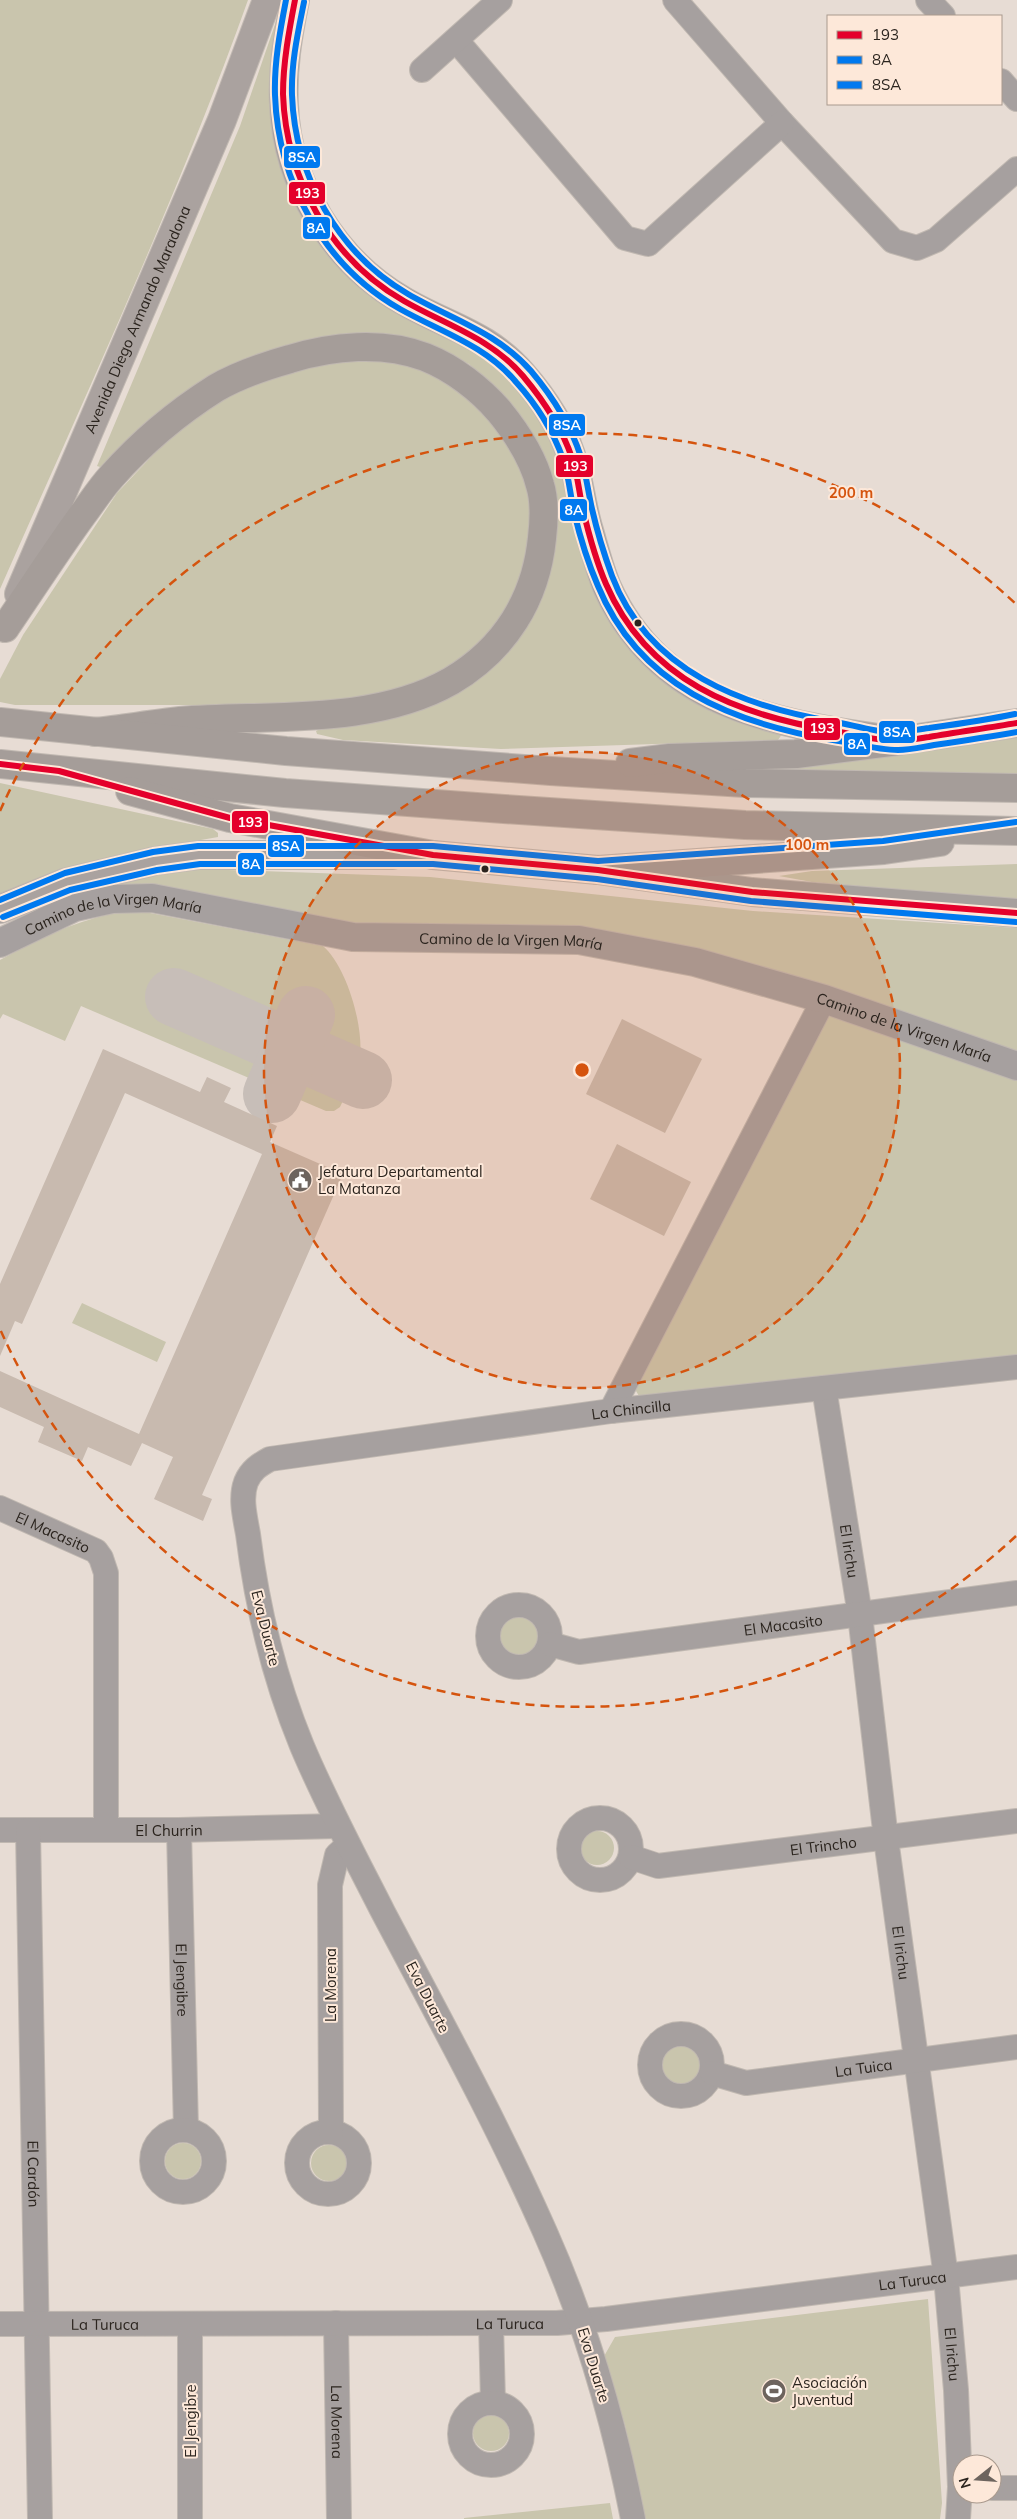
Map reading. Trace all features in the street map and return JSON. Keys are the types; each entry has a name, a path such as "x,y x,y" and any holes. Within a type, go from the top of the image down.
{"highway":[{"path":"2,632 110,478 162,428 218,387 264,366 308,353 353,347 395,349 426,357 462,377 489,399 513,428 528,453 541,487 544,524 540,558 532,587 522,611 504,637 480,662 448,682 412,698 341,714 180,721 95,732"},
{"path":"6,723 286,751 551,771 745,783 1017,788"},
{"path":"551,771 670,758 796,754 898,741"},
{"path":"4,764 285,793 725,824 1016,831"},
{"path":"59,771 230,818 433,855"},
{"path":"598,870 884,850 1016,831"}],"main road":[{"name":"Avenida Diego Armando Maradona","path":"2,632 222,120 267,0"},
{"path":"295,0 286,43 284,105 290,151 306,193 331,237 363,274 402,301 485,340 521,372 552,413 571,455 584,512 607,587 626,622 648,650 674,674 713,698 756,714 809,728 898,741 1017,723"},
{"path":"0,909 67,882 155,861 199,855 433,855 598,870 752,892 1017,913"}],"street":[{"path":"422,70 500,0"},
{"path":"675,0 782,124 893,241 917,248 936,240 1017,169"},
{"path":"928,0 942,15"},
{"path":"456,40 625,238 636,242 648,244 782,124"},
{"path":"1002,82 1017,99"},
{"name":"Camino de la Virgen María","path":"0,943 75,907 112,899 152,898 353,937 579,940 694,962 824,999 1017,1066"},
{"path":"611,1411 824,999"},
{"name":"La Chincilla","path":"251,1472 260,1464 270,1459 611,1411 1017,1367"},
{"name":"El Irichu","path":"824,1388 860,1615 886,1839 946,2277 956,2390 959,2454"},
{"name":"Eva Duarte","path":"251,1472 246,1484 244,1503 253,1577 265,1635 302,1745 343,1835 520,2178 547,2235 581,2322 620,2452 633,2519"},
{"name":"El Macasito","path":"0,1508 96,1551 101,1558 106,1573 106,1830"},
{"name":"El Macasito","path":"550,1644 579,1652 1017,1593"},
{"name":"El Trincho","path":"631,1856 658,1866 886,1839 1017,1821"},
{"name":"El Churrin","path":"0,1830 179,1830 343,1835"},
{"name":"El Cardón","path":"28,1830 40,2519"},
{"name":"El Jengibre","path":"179,1830 186,2130"},
{"name":"La Morena","path":"331,2132 330,1885 343,1835"},
{"name":"La Tuica","path":"712,2073 746,2083 1017,2047"},
{"name":"La Turuca","path":"0,2324 581,2322 1017,2268"},
{"path":"491,2323 493,2402"},
{"name":"El Jengibre","path":"190,2324 190,2519"},
{"name":"La Morena","path":"336,2324 339,2519"},
{"path":"1002,2488 1017,2488"},
{"name":"El Irichu","path":"958,2519 959,2504"}],"shaded area":[{"path":"0,0 248,0 161,223 0,589"},
{"path":"280,10 296,198 322,247 356,284 394,312 476,349 510,377 542,419 561,460 591,581 614,628 636,657 699,704 743,722 782,734 778,740 501,749 343,740 317,734 316,731 320,729 412,708 540,591 523,421 499,390 469,364 432,346 308,341 260,354 211,376 105,464 100,467 97,466 240,126"},
{"path":"350,359 388,361 425,369 481,406 517,460 528,491 534,524 524,582 475,654 406,691 339,705 15,705 0,702 0,679 23,635 117,493 167,440 222,399 267,377"},
{"path":"1017,736 1017,774 813,772 781,768"},
{"path":"0,783 213,829 218,833 218,837 121,854 63,871 0,896"},
{"path":"1017,864 1017,900 812,882 779,876 812,871"},
{"path":"201,869 430,877 753,911 1017,928 1017,1053 786,973 699,951 354,925 97,889 126,880"},
{"path":"116,913 150,913 323,946 340,969 347,985 353,1001 360,1036 359,1065 340,1107 334,1111 326,1111 81,1006 65,1041 3,1014 0,1019 0,960 40,939 96,917"},
{"path":"838,1016 1017,1080 1017,1356 639,1396 636,1391 637,1385 827,1017"},
{"path":"82,1303 166,1342 157,1362 72,1323"},
{"path":"522,1616 529,1619 535,1625 538,1636 537,1644 529,1653 522,1656 514,1656 507,1653 499,1644 498,1632 501,1625 510,1617"},
{"path":"597,1831 604,1832 609,1836 613,1841 613,1855 609,1860 604,1864 597,1865 590,1864 585,1860 581,1855 580,1848 581,1841 585,1836 590,1832"},
{"path":"684,2045 691,2048 697,2054 700,2065 699,2073 691,2082 684,2085 676,2085 669,2082 661,2073 660,2061 663,2054 672,2046"},
{"path":"183,2143 195,2149 201,2161 195,2173 183,2179 171,2173 165,2161 171,2149"},
{"path":"329,2145 341,2151 347,2163 341,2175 329,2181 317,2175 311,2163 317,2151"},
{"name":"Asociación Juventud","path":"928,2299 942,2503 940,2519 644,2519 625,2425 603,2358 615,2337"},
{"path":"491,2415 503,2421 509,2433 503,2445 491,2451 479,2445 473,2433 479,2421"},
{"path":"610,2503 613,2519 464,2519 464,2518"}],"building":[{"path":"622,1019 702,1059 665,1133 586,1094"},
{"path":"103,1049 200,1092 207,1077 231,1088 224,1102 277,1126 270,1142 343,1174 202,1495 212,1499 203,1521 154,1499 173,1457 142,1443 131,1466 88,1447 82,1461 38,1442 44,1427 0,1407 0,1371 139,1434 262,1154 125,1093 22,1324 15,1321 0,1356 0,1284"},
{"path":"617,1144 691,1182 664,1236 590,1199"}],"taxiway":[{"path":"174,997 363,1080"},
{"path":"272,1094 306,1015"}],"transit line":[{"name":"8A","path":"286,0 275,71 278,127 285,159 296,190 310,218 328,245 349,270 373,291 400,309 462,340 491,358 504,369 530,399 549,428 563,459 579,531 598,586 616,621 638,650 664,674 693,694 725,710 759,723 796,733 873,748 898,750 1017,732"},
{"name":"193","path":"295,0 284,71 283,94 286,125 293,156 303,185 317,213 334,239 354,263 378,283 404,301 467,333 497,352 530,385 545,405 568,447 576,471 590,538 606,584 624,618 646,646 671,669 700,688 731,703 764,715 799,724 875,739 899,741 1017,723"},
{"name":"8SA","path":"304,2 295,48 292,95 295,125 301,154 311,182 324,209 360,257 383,277 424,303 488,336 518,358 539,381 560,412 577,445 583,463 596,526 612,576 628,609 649,637 674,660 703,679 734,694 767,706 801,715 876,730 907,732 1015,714"},
{"name":"193","path":"0,764 59,771 230,818 433,855 598,870 752,892 1017,913"},
{"name":"8SA","path":"0,900 65,873 153,852 198,846 433,846 598,861 883,841 1016,822"},
{"name":"8A","path":"3,917 70,890 157,870 200,864 433,864 597,879 751,901 1016,922"}],"place":[{"name":"Jefatura Departamental La Matanza","path":"300,1180"},
{"name":"Asociación Juventud","path":"774,2391"}]}
